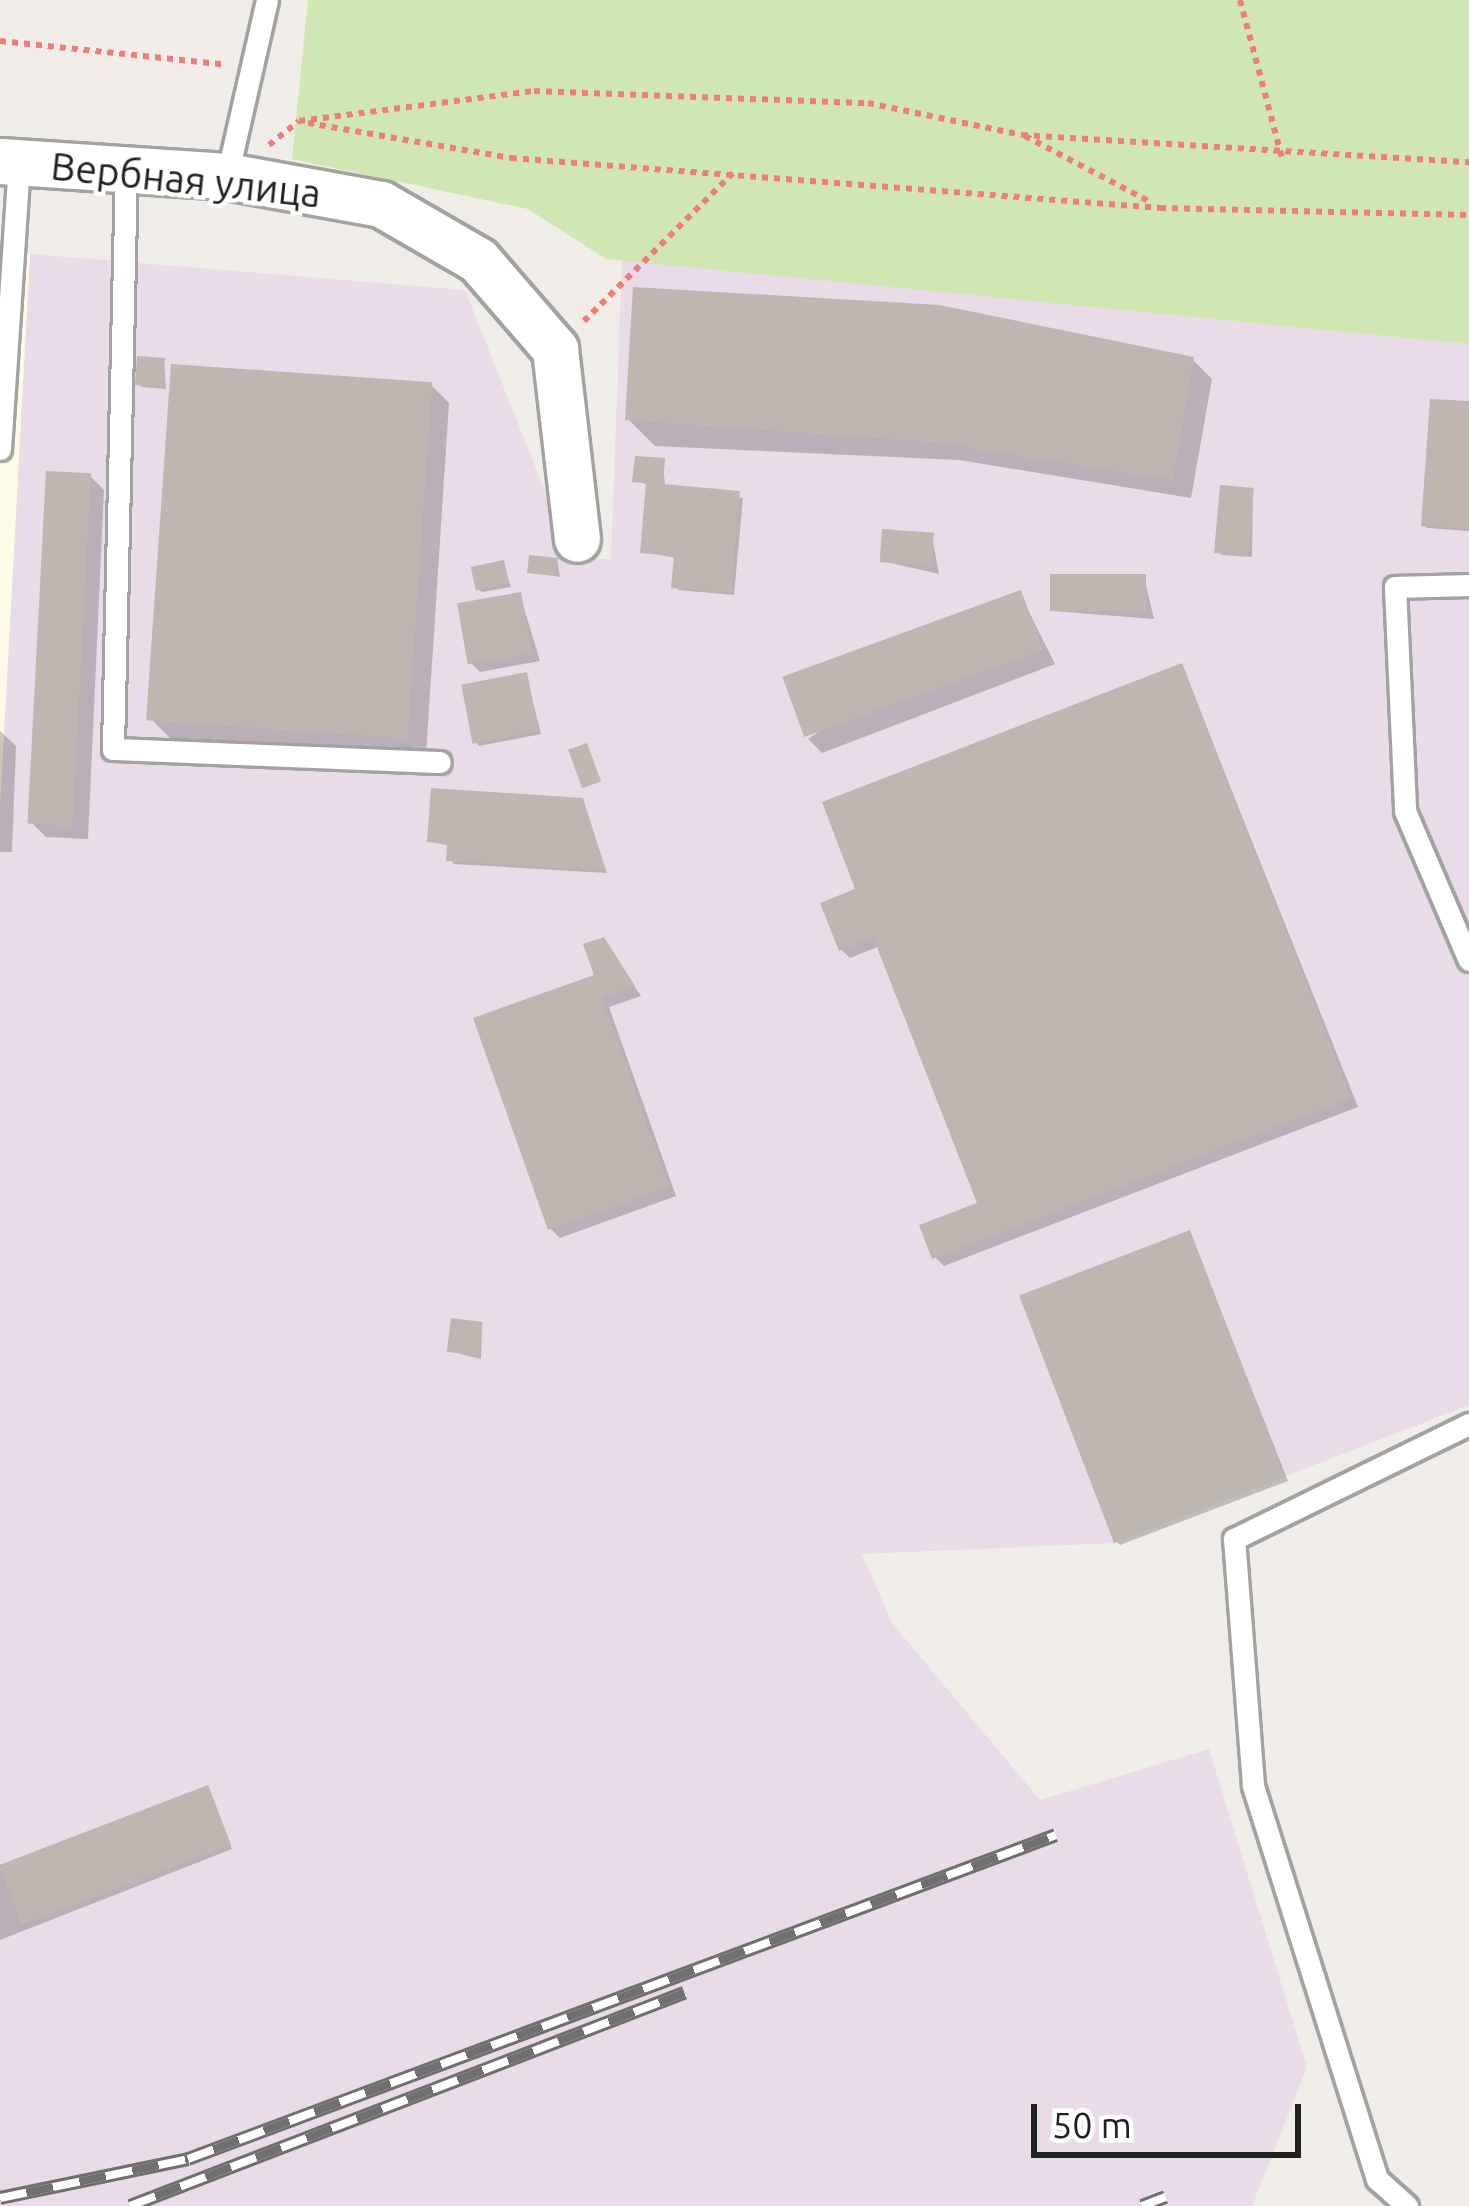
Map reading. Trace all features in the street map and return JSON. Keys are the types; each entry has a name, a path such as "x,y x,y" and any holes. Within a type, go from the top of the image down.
{"street":[{"name":"Вербная улица","path":"9,162 227,176 381,204 478,260 556,349"},
{"path":"556,349 577,539"}],"lane":[{"path":"227,176 267,0"},
{"path":"0,449 9,162"},
{"path":"126,170 113,749 440,762"},
{"path":"1469,585 1395,587 1405,811 1469,960"},
{"path":"1407,2206 1377,2179 1253,1785 1234,1538 1469,1424"}],"path":[{"path":"1240,0 1282,158"},
{"path":"0,41 255,68"},
{"path":"227,176 299,122 534,92 868,104 1022,135 1282,158 1469,162"},
{"path":"299,122 511,158 737,168 1160,208 1469,215"},
{"path":"1022,135 1160,208"},
{"path":"556,349 737,168"}],"shaded area":[{"path":"0,252 30,254 0,806"},
{"path":"30,254 465,290 572,559 611,559 622,259 1469,344 1469,1405 1114,1543 862,1554 892,1623 1040,1800 1209,1749 1307,2067 1252,2206 0,2206 0,806"}],"green space":[{"path":"308,0 1469,0 1469,344 606,259 528,209 292,159"}],"building":[{"path":"633,287 939,305 1194,357 1173,480 933,442 625,420"},
{"path":"137,356 165,358 163,387 135,385"},
{"path":"171,364 432,382 407,738 146,720"},
{"path":"1430,399 1469,401 1469,529 1421,526"},
{"path":"635,456 665,458 663,484 740,491 731,593 671,588 674,556 640,553 646,483 632,482"},
{"path":"46,471 91,473 72,826 28,824"},
{"path":"1220,485 1254,488 1248,556 1214,553"},
{"path":"882,529 934,533 932,566 880,562"},
{"path":"529,555 558,558 556,576 527,573"},
{"path":"504,560 509,583 476,591 471,567"},
{"path":"1050,574 1146,574 1146,611 1050,611"},
{"path":"1021,590 1043,650 804,737 782,677"},
{"path":"521,592 532,653 468,664 457,603"},
{"path":"1182,663 1351,1098 932,1259 919,1225 977,1203 873,937 839,951 820,903 855,889 822,802"},
{"path":"527,672 538,731 473,744 461,685"},
{"path":"587,743 601,782 582,788 568,750"},
{"path":"431,788 583,798 606,871 446,861 447,844 427,842"},
{"path":"604,937 635,986 602,998 669,1187 548,1230 473,1018 594,975 583,944"},
{"path":"1190,1230 1285,1477 1114,1543 1019,1296"},
{"path":"451,1318 483,1322 479,1356 447,1352"},
{"path":"208,1785 231,1845 22,1925 0,1865"}],"railway":[{"path":"0,2198 188,2159 1056,1835"},
{"path":"130,2206 684,1993"},
{"path":"1142,2206 1165,2197"}]}
